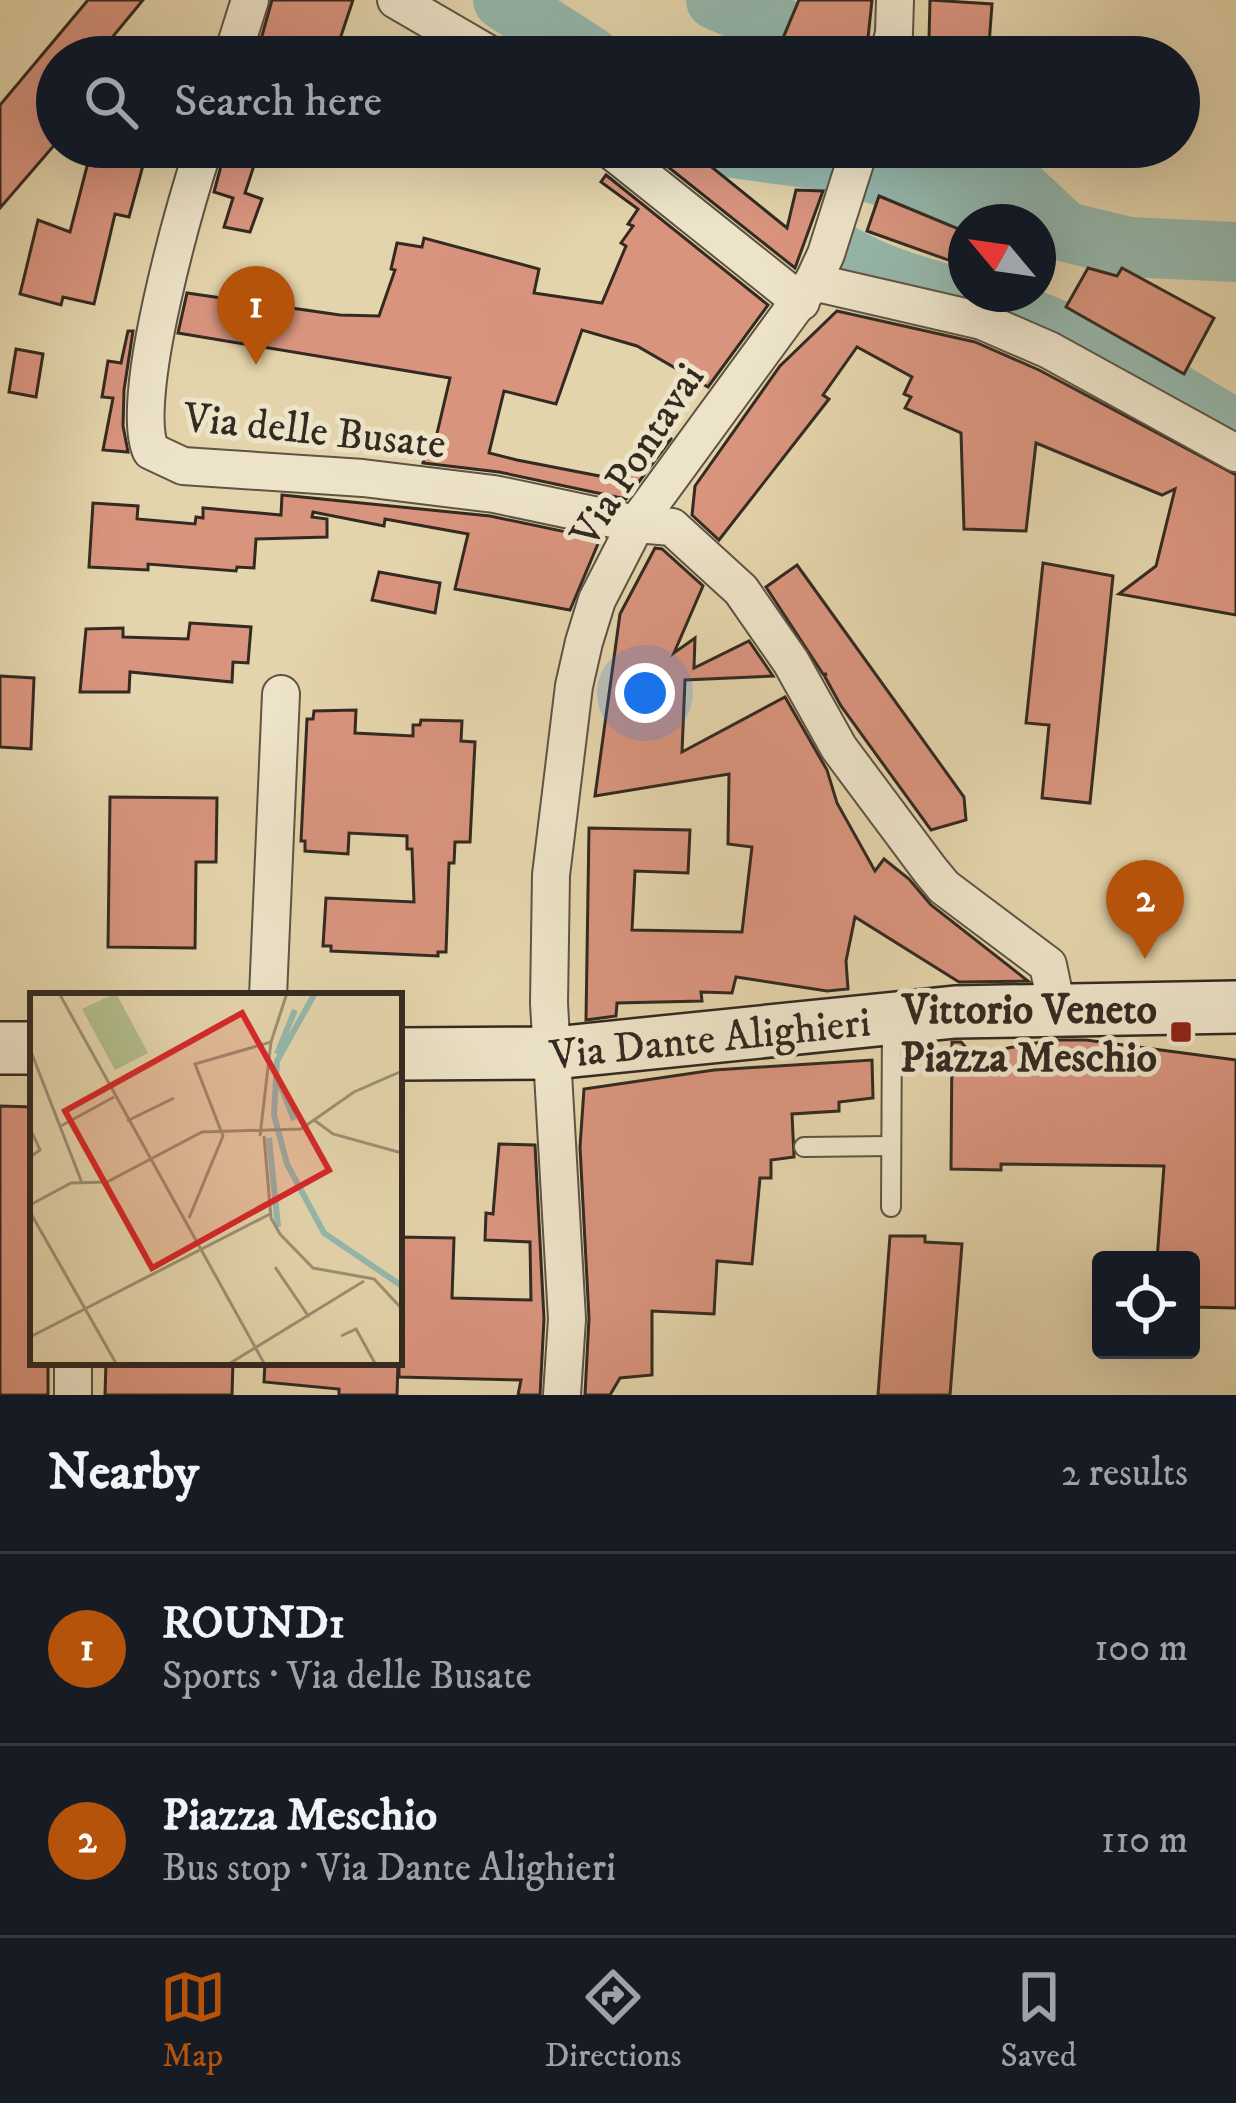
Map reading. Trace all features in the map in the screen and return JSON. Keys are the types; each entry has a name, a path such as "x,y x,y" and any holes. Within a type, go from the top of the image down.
{"main road":[{"name":"Via Dante Alighieri","path":"402,1054 554,1053 1057,1007 1236,1007"}],"street":[{"path":"239,36 250,0"},
{"path":"396,0 458,36"},
{"path":"891,36 895,0"},
{"name":"Via delle Busate","path":"198,168 150,377 146,431 151,452 183,466 363,478 494,494 636,524"},
{"path":"640,168 813,280 982,321 1049,350 1236,453"},
{"name":"Via Pontavai","path":"562,1395 567,1319 549,1003 551,875 574,686 597,600 636,524 813,280 850,177"},
{"path":"636,524 672,527 742,590 791,662 839,748 944,887 1048,965 1057,1007"},
{"path":"268,993 281,694"}],"lane":[{"path":"891,1207 892,1019"},
{"path":"804,1147 891,1146"}],"building":[{"path":"88,0 143,0 113,36 58,36"},
{"path":"272,0 353,0 341,36 262,36"},
{"path":"799,0 872,0 868,36 784,36"},
{"path":"930,0 992,4 990,36 929,36"},
{"path":"36,62 36,166 0,208 0,105"},
{"path":"87,168 142,168 129,217 115,214 94,304 63,297 61,305 20,294 38,220 70,232"},
{"path":"220,168 253,168 245,193 262,199 250,232 224,227 233,198 214,192"},
{"path":"669,168 713,168 787,228 796,190 823,191 795,268"},
{"path":"606,175 768,305 708,387 637,346 582,330 556,404 504,391 489,453 517,460 610,478 658,427 671,439 626,499 499,472 423,463 428,441 435,442 450,378 178,333 187,293 340,315 379,316 395,270 391,269 397,243 422,247 424,238 539,269 534,293 602,303 626,246 621,243 633,226 628,224 638,209 601,182"},
{"path":"879,196 948,225 948,260 867,231"},
{"path":"1088,268 1117,276 1122,268 1214,318 1184,374 1066,307"},
{"path":"837,311 975,342 1039,370 1236,475 1236,615 1119,594 1156,566 1175,489 1162,495 1036,443 1026,531 964,529 961,433 905,408 911,397 904,394 912,377 857,347 823,395 829,399 719,540 692,515 695,486 780,366"},
{"path":"128,331 133,331 123,426 128,452 103,450 113,398 102,397 108,361 121,363"},
{"path":"16,349 43,354 36,397 9,392"},
{"path":"282,495 490,516 600,539 570,610 455,589 468,534 385,519 384,526 313,512 312,517 327,519 327,537 256,539 254,568 89,567 93,503 138,506 137,519 195,524 196,517 203,518 203,508 281,515"},
{"path":"655,548 703,586 674,653 695,638 694,668 749,641 773,676 685,680 682,752 785,697 827,770 837,803 875,871 884,859 931,905 1028,981 959,982 855,917 846,961 848,989 827,991 736,977 732,993 701,992 702,1001 617,1003 616,1016 586,1020 589,828 690,830 688,873 635,871 632,930 742,932 752,847 728,844 729,774 595,796 620,614"},
{"path":"1043,563 1113,576 1090,803 1042,798 1049,725 1026,723"},
{"path":"797,565 964,797 966,820 931,830 841,706 827,674 766,587"},
{"path":"379,572 440,583 435,613 372,600"},
{"path":"190,623 251,627 248,663 233,662 232,682 130,672 129,692 80,692 86,629 123,628 123,637 188,639"},
{"path":"0,676 34,678 31,749 0,747"},
{"path":"356,710 355,733 413,736 413,725 420,725 421,720 462,721 461,741 475,742 470,842 455,842 454,863 449,863 446,952 438,956 331,951 331,946 323,946 326,898 414,902 412,849 407,849 407,836 349,833 348,854 305,851 305,841 301,841 307,719 313,719 314,711"},
{"path":"110,797 217,798 216,862 196,862 195,948 108,947"},
{"path":"1086,1040 1236,1060 1236,1308 1200,1307 1200,1251 1158,1251 1164,1166 1001,1164 1001,1170 951,1169 952,1042 961,1042 980,1063 1008,1048"},
{"path":"872,1060 873,1098 839,1102 839,1111 792,1114 794,1157 771,1160 771,1178 760,1178 752,1264 717,1261 714,1314 652,1311 652,1375 620,1378 610,1395 585,1395 589,1318 580,1147 584,1089 714,1070"},
{"path":"0,1106 30,1107 30,1365 48,1365 48,1395 0,1395"},
{"path":"499,1144 535,1145 544,1319 540,1395 518,1395 521,1380 399,1377 402,1237 454,1238 452,1298 531,1300 530,1242 485,1240 486,1213 493,1214"},
{"path":"890,1236 925,1236 925,1242 962,1244 950,1395 878,1395"},
{"path":"106,1365 233,1365 232,1395 105,1395"},
{"path":"265,1365 398,1365 397,1395 339,1395 339,1389 264,1382"}],"waterway":[{"path":"503,0 559,36"},
{"path":"716,0 801,36"},
{"path":"856,168 970,204"},
{"path":"997,168 1058,225"},
{"path":"1056,229 1128,247 1236,252"},
{"path":"842,254 905,282 1016,314 1073,337 1236,430"}],"place":[{"name":"ROUND1","path":"256,365"},
{"name":"Piazza Meschio","path":"1145,959"},
{"name":"Vittorio Veneto Piazza Meschio","path":"1181,1032"}]}
